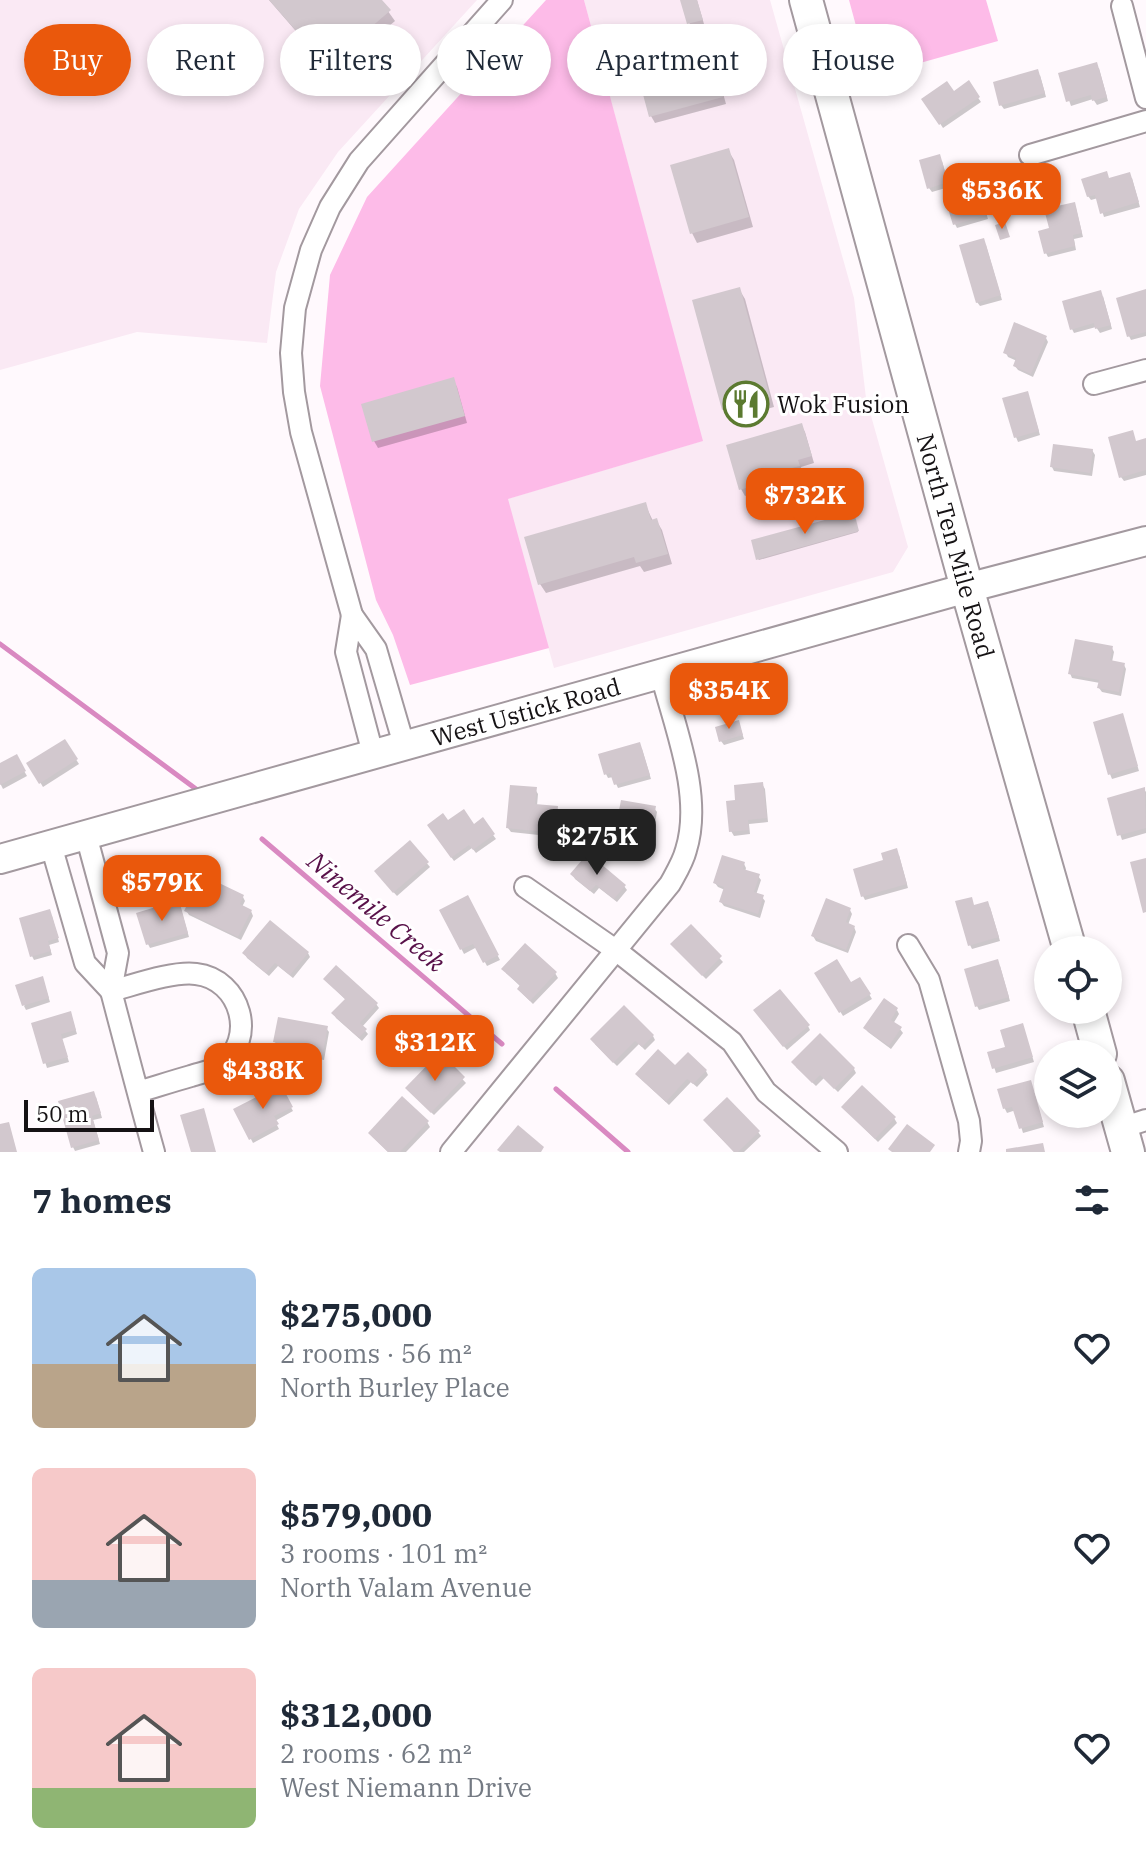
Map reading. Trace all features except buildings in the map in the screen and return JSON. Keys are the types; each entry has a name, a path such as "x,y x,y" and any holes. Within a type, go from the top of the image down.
{"main road":[{"name":"North Ten Mile Road","path":"806,0 1066,936"},
{"name":"West Ustick Road","path":"0,859 967,588 1146,541"},
{"path":"1122,1111 1132,1133"}],"street":[{"path":"404,745 376,649 352,615 301,432 291,353 295,308 311,250 330,207 359,161 502,0"},
{"path":"1122,6 1146,98"},
{"path":"1030,155 1146,121"},
{"path":"1094,384 1146,370"},
{"path":"352,615 346,652 373,754"},
{"path":"451,1152 670,884 686,850 692,819 690,784 661,674"},
{"path":"86,835 118,953 111,991 154,1152"},
{"path":"51,845 85,963 111,991"},
{"path":"525,887 617,951 732,1042 766,1092 837,1152"},
{"path":"908,945 929,980 969,1121 969,1152"},
{"path":"111,991 176,975 196,974 214,979 231,993 240,1012 241,1035 233,1054 218,1068 138,1092"}],"shaded area":[{"path":"0,0 477,0 455,24 437,24 437,44 421,61 421,24 280,24 280,96 389,96 338,152 299,209 276,272 267,343 137,332 0,370"},
{"path":"546,0 584,0 590,24 567,24 567,96 610,96 703,441 508,499 549,648 410,685 393,635 376,600 320,386 330,275 367,197 459,96 551,96 551,24 524,24"},
{"path":"584,0 770,0 783,46 783,96 797,96 854,298 866,398 908,547 893,572 554,668 507,499 702,441 610,96 767,96 767,24 590,24"},
{"path":"849,0 986,0 998,41 923,62 923,24 856,24"}],"waterway":[{"name":"Ninemile Creek","path":"0,644 196,789"},
{"name":"Ninemile Creek","path":"262,839 502,1044"},
{"name":"Ninemile Creek","path":"556,1089 628,1152"}],"place":[{"name":"Wok Fusion","path":"746,404"}]}
